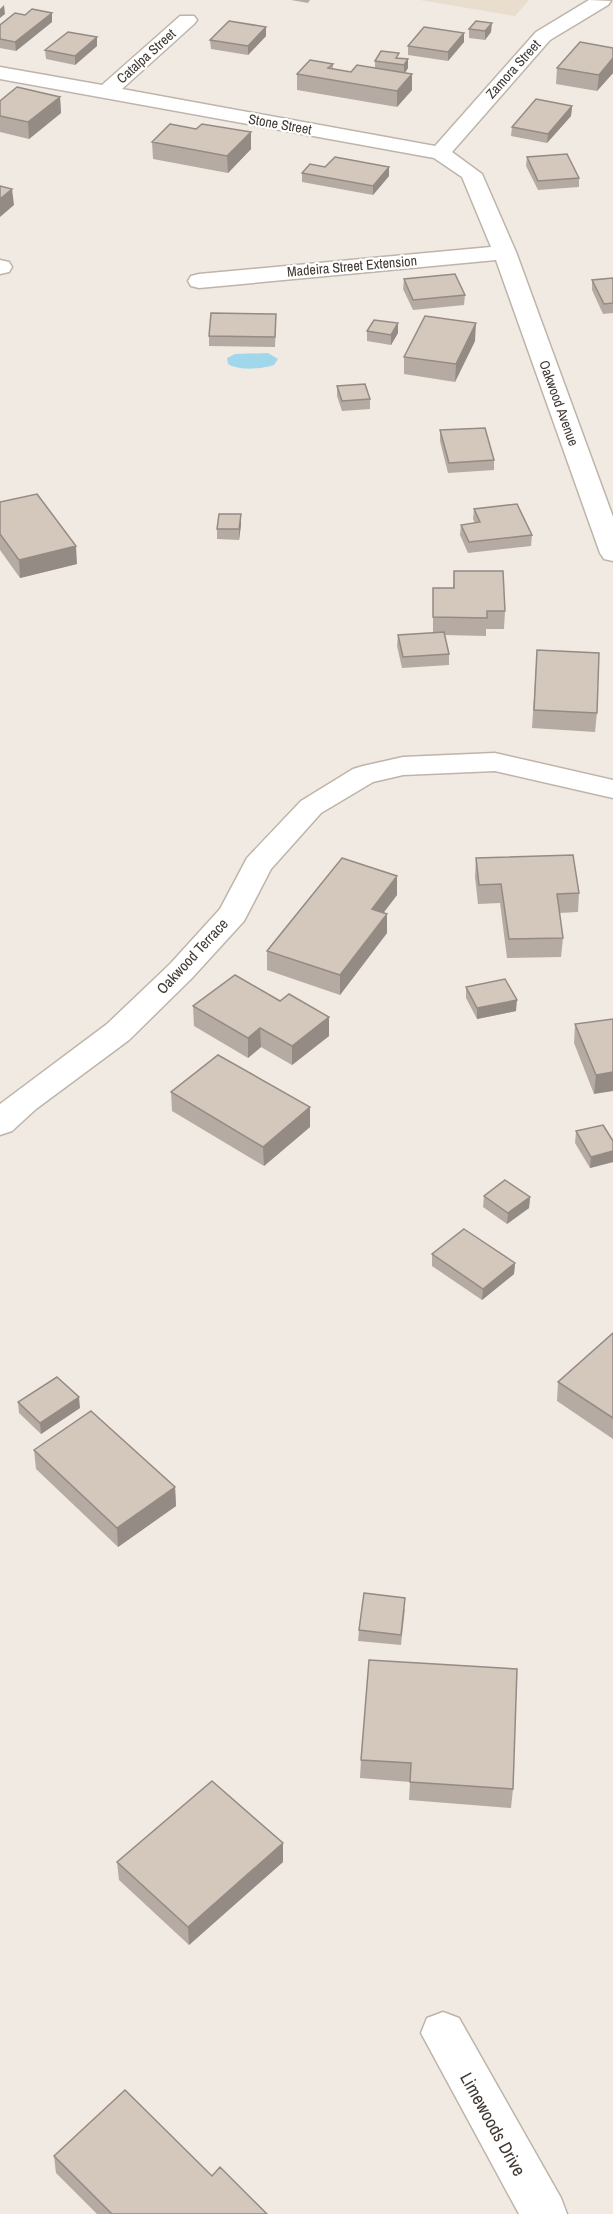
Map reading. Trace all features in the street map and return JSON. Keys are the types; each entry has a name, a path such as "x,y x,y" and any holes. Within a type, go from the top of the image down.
{"street":[{"name":"Zamora Street","path":"440,153 543,36 601,2"},
{"name":"Catalpa Street","path":"106,93 187,20"},
{"name":"Stone Street","path":"0,73 440,153 471,174 505,252"},
{"name":"Madeira Street Extension","path":"199,281 505,252"},
{"name":"Oakwood Avenue","path":"505,252 613,554"},
{"name":"Oakwood Terrace","path":"0,1123 24,1101 118,1032 181,971 233,914 258,865 311,807 363,775 403,766 495,762 613,789"},
{"name":"Limewoods Drive","path":"443,2034 544,2214"}],"shaded area":[{"path":"420,0 529,0 515,16"}],"water":[{"path":"268,353 278,359 274,365 251,369 228,364 227,358 235,354"}],"building":[{"path":"32,9 52,13 15,42 0,39 0,25 15,13 25,15"},
{"path":"229,21 266,27 248,46 210,40"},
{"path":"476,21 492,23 485,31 469,29"},
{"path":"424,27 464,33 448,52 408,46"},
{"path":"68,32 97,37 75,56 45,50"},
{"path":"580,42 613,48 613,58 599,75 557,68"},
{"path":"381,51 399,53 396,58 408,59 404,65 375,61"},
{"path":"310,60 333,64 328,68 351,72 357,65 412,74 397,91 297,74"},
{"path":"17,87 60,97 28,122 0,116 0,101"},
{"path":"536,99 572,106 548,134 512,127"},
{"path":"170,124 196,129 202,124 251,132 227,156 152,142"},
{"path":"567,154 579,178 538,181 527,157"},
{"path":"335,157 389,167 373,186 302,173 310,164 325,167"},
{"path":"0,186 12,189 0,199"},
{"path":"455,274 465,295 413,300 404,279"},
{"path":"613,278 613,303 604,304 592,280"},
{"path":"211,313 276,314 275,337 209,336"},
{"path":"425,316 476,323 456,364 404,357"},
{"path":"374,320 398,323 391,335 367,331"},
{"path":"365,384 370,399 342,401 337,386"},
{"path":"485,428 494,460 449,463 440,430"},
{"path":"37,494 76,546 19,560 0,534 0,502"},
{"path":"517,504 532,535 469,542 461,525 480,522 474,509"},
{"path":"219,514 241,514 239,529 217,529"},
{"path":"454,571 503,571 505,611 487,611 487,618 433,617 433,588 454,588"},
{"path":"444,632 449,654 403,657 398,635"},
{"path":"537,650 599,653 597,713 534,710"},
{"path":"573,855 579,893 557,894 563,938 509,939 501,884 479,885 476,858"},
{"path":"342,858 397,876 372,909 387,914 340,975 267,951"},
{"path":"235,975 280,1001 289,994 329,1017 292,1046 260,1028 248,1038 193,1006"},
{"path":"505,979 517,1000 477,1008 466,987"},
{"path":"613,1019 613,1072 596,1075 575,1024"},
{"path":"218,1055 310,1107 263,1147 171,1092"},
{"path":"603,1125 613,1141 613,1151 591,1157 576,1131"},
{"path":"505,1180 530,1197 508,1213 484,1196"},
{"path":"464,1229 515,1263 483,1289 432,1254"},
{"path":"613,1333 613,1418 558,1382"},
{"path":"57,1377 79,1397 40,1423 18,1402"},
{"path":"91,1411 175,1487 117,1528 34,1450"},
{"path":"364,1593 405,1598 401,1635 359,1630"},
{"path":"369,1660 517,1669 513,1789 410,1782 411,1763 361,1760"},
{"path":"212,1781 283,1843 188,1927 117,1862"},
{"path":"125,2090 212,2176 220,2167 267,2214 112,2214 54,2156"}]}
